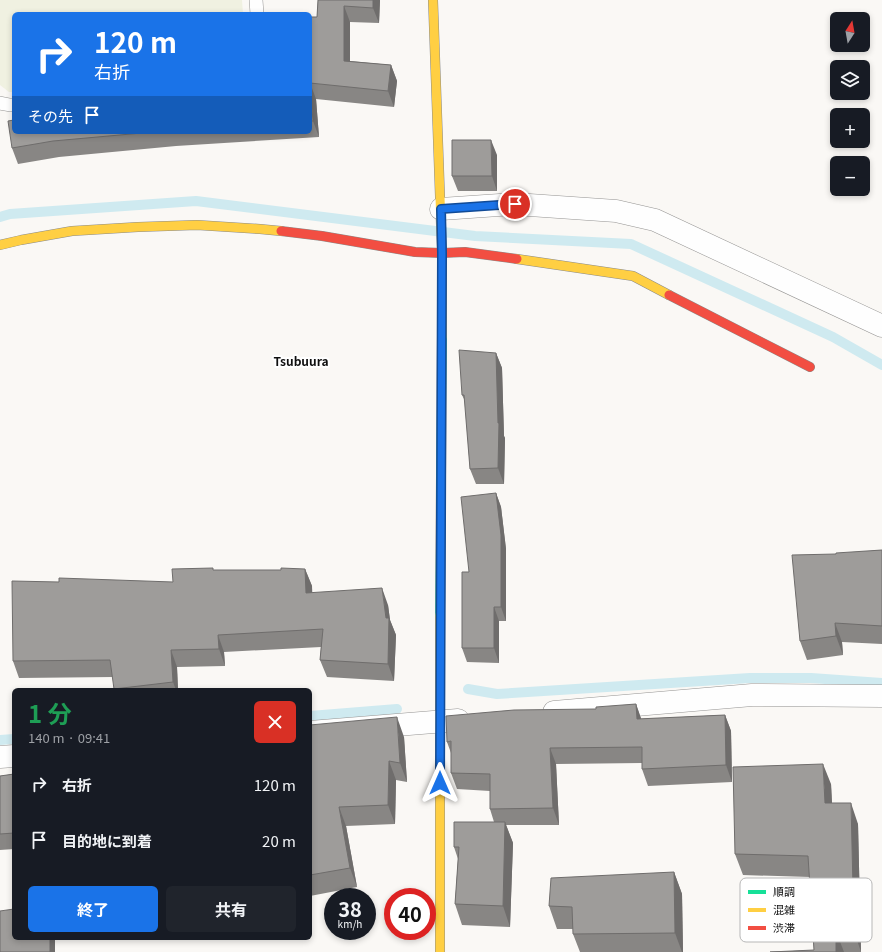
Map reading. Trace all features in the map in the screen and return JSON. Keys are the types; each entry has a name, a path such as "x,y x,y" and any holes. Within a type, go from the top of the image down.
{"street":[{"path":"433,0 442,240 440,952"},
{"path":"441,214 515,204 616,211 655,220 882,326"},
{"path":"0,245 72,231 197,225 260,229 322,236 415,252 465,252 633,276 810,366"},
{"path":"534,714 752,695 882,696"},
{"path":"312,732 479,718"},
{"path":"0,757 12,756"}],"lane":[{"path":"256,0 257,12"},
{"path":"0,103 12,105"}],"green space":[{"path":"0,0 242,0 243,12 12,12 12,92 9,92 0,85"}],"building":[{"path":"318,0 373,0 373,8 344,6 344,61 391,65 388,91 312,83 312,17 317,17"},
{"path":"12,120 12,134 131,134 53,141 12,148 8,121"},
{"path":"452,140 491,140 492,176 452,176"},
{"path":"459,350 496,353 499,423 498,468 470,469"},
{"path":"496,493 501,535 501,607 494,607 494,648 462,648 462,572 469,572 461,497"},
{"path":"882,550 882,626 835,623 836,636 800,641 792,555 836,554"},
{"path":"172,569 305,569 306,593 382,588 386,618 389,618 388,664 320,660 323,629 218,635 219,649 171,650 173,682 122,688 114,688 110,660 13,661 12,581 59,582 59,578 173,582"},
{"path":"636,704 637,719 725,715 726,765 642,769 642,747 550,748 553,808 490,809 490,774 451,773 451,741 447,742 446,716 514,710 596,709 596,707"},
{"path":"397,717 400,763 389,761 388,805 339,807 350,868 312,875 312,725"},
{"path":"823,764 825,803 851,803 853,878 809,878 808,856 735,854 733,767"},
{"path":"12,774 12,833 0,834 0,776"},
{"path":"454,822 505,822 503,906 455,904 459,847 454,847"},
{"path":"674,872 675,933 573,934 572,907 549,906 551,878"},
{"path":"12,909 12,940 50,940 50,952 0,952 0,911"},
{"path":"813,942 836,942 836,952 770,952 814,950"}],"waterway":[{"path":"0,217 10,214 196,201 475,236 631,244 833,337 882,365"},
{"path":"468,689 497,694 750,678 811,678 882,683"},
{"path":"312,716 397,709"},
{"path":"0,740 12,739"}],"traffic: fast":[{"path":"440,615 442,337"}],"traffic: slow":[{"path":"433,0 442,253 442,337"},
{"path":"0,245 72,231 138,227 197,225 281,231"},
{"path":"517,259 633,276 669,295"},
{"path":"440,615 440,952"}],"traffic: jam":[{"path":"281,231 322,236 415,252 465,252 517,259"},
{"path":"669,295 810,367"}],"district":[{"name":"Tsubuura","path":"301,362"}],"route":[{"path":"440,783 441,209 515,204"}]}
